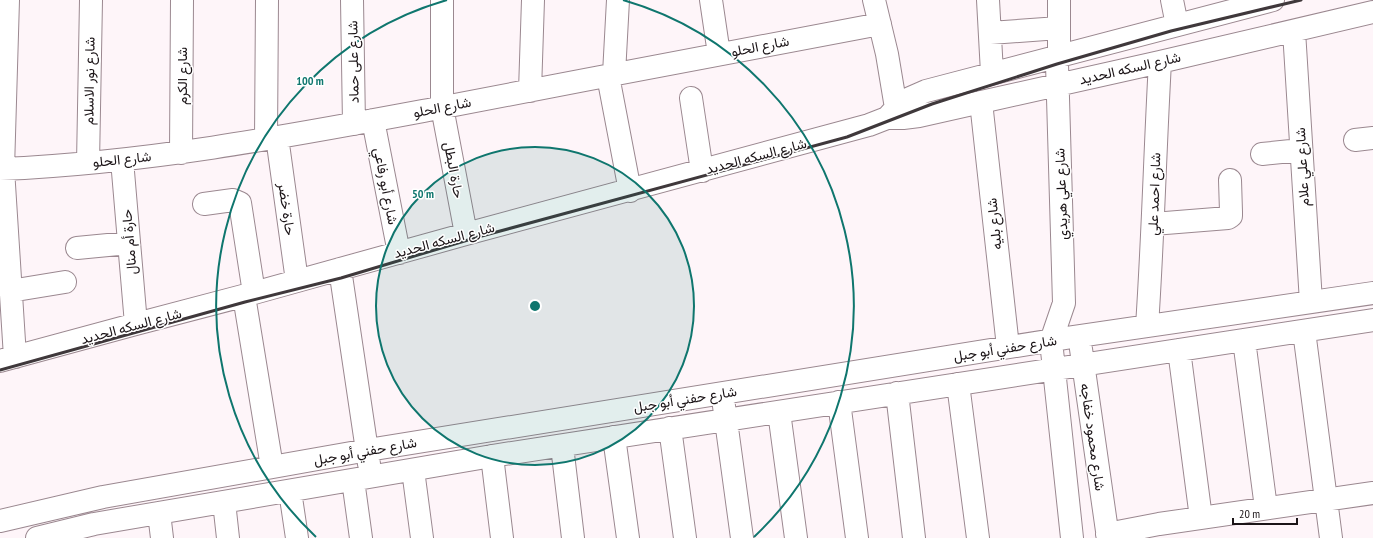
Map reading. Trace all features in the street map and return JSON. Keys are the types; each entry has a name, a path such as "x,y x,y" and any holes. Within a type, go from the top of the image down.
{"street":[{"path":"7,359 7,281 1,169 8,0"},
{"name":"شارع نور الاسلام","path":"88,163 91,0"},
{"name":"شارع الكرم","path":"181,153 182,0"},
{"name":"حارة خضر","path":"267,0 271,138 297,281"},
{"name":"شارع على حماد","path":"352,0 363,122"},
{"name":"حارة البطل","path":"442,0 442,107 466,234"},
{"path":"530,91 533,0"},
{"path":"618,0 611,75 630,191"},
{"path":"711,0 719,54"},
{"path":"874,0 887,54 891,113"},
{"path":"988,0 992,73"},
{"name":"شارع علي هريدي","path":"1050,341 1064,303 1057,85 1057,64 1060,55 1059,0"},
{"path":"1172,0 1177,25"},
{"name":"شارع السكه الحديد","path":"7,359 249,295 466,234 630,191 869,125 891,113 910,98 926,91 1273,0"},
{"name":"شارع السكه الحديد","path":"891,113 903,118 919,116 1373,12"},
{"name":"شارع الحلو","path":"1,169 122,160 181,153 363,122 880,24"},
{"path":"990,33 1059,28"},
{"name":"شارع علي علام","path":"1294,31 1310,302"},
{"name":"شارع احمد علي","path":"1147,326 1160,62"},
{"path":"691,98 702,171"},
{"name":"شارع بليه","path":"981,102 1008,347"},
{"name":"شارع أبو رفاعي","path":"363,122 379,193 399,253"},
{"path":"1262,154 1300,150"},
{"name":"حارة أم منال","path":"122,160 136,324"},
{"path":"1153,224 1228,218 1231,216 1230,180"},
{"path":"204,204 234,200 240,203 249,295 272,467"},
{"path":"77,248 129,243"},
{"path":"340,269 368,450 362,478 361,538"},
{"path":"7,281 65,282"},
{"name":"شارع حفني أبو جبل","path":"0,521 97,498 368,450 1008,347 1373,293"},
{"name":"شارع علي هريدي","path":"1064,303 1079,336"},
{"name":"شارع حفني أبو جبل","path":"37,538 95,531 159,513 492,456 1373,320"},
{"path":"1304,331 1330,538"},
{"name":"شارع محمود خفاجه","path":"1079,336 1108,536"},
{"path":"1244,340 1266,508"},
{"path":"1050,341 1072,538"},
{"path":"1178,350 1201,518"},
{"path":"958,384 978,538"},
{"path":"722,393 742,538"},
{"path":"897,393 914,538"},
{"path":"839,402 857,538"},
{"path":"780,412 796,538"},
{"path":"670,428 685,538"},
{"path":"614,437 628,538"},
{"path":"562,446 573,538"},
{"path":"492,456 502,538"},
{"path":"413,470 422,538"},
{"path":"290,491 297,538"},
{"path":"1108,536 1159,524 1373,493"},
{"path":"224,502 228,538"},
{"path":"159,513 162,538"}],"railway":[{"path":"0,370 245,302 341,278 478,237 847,137 932,104 1057,64 1171,31 1301,0"}]}
